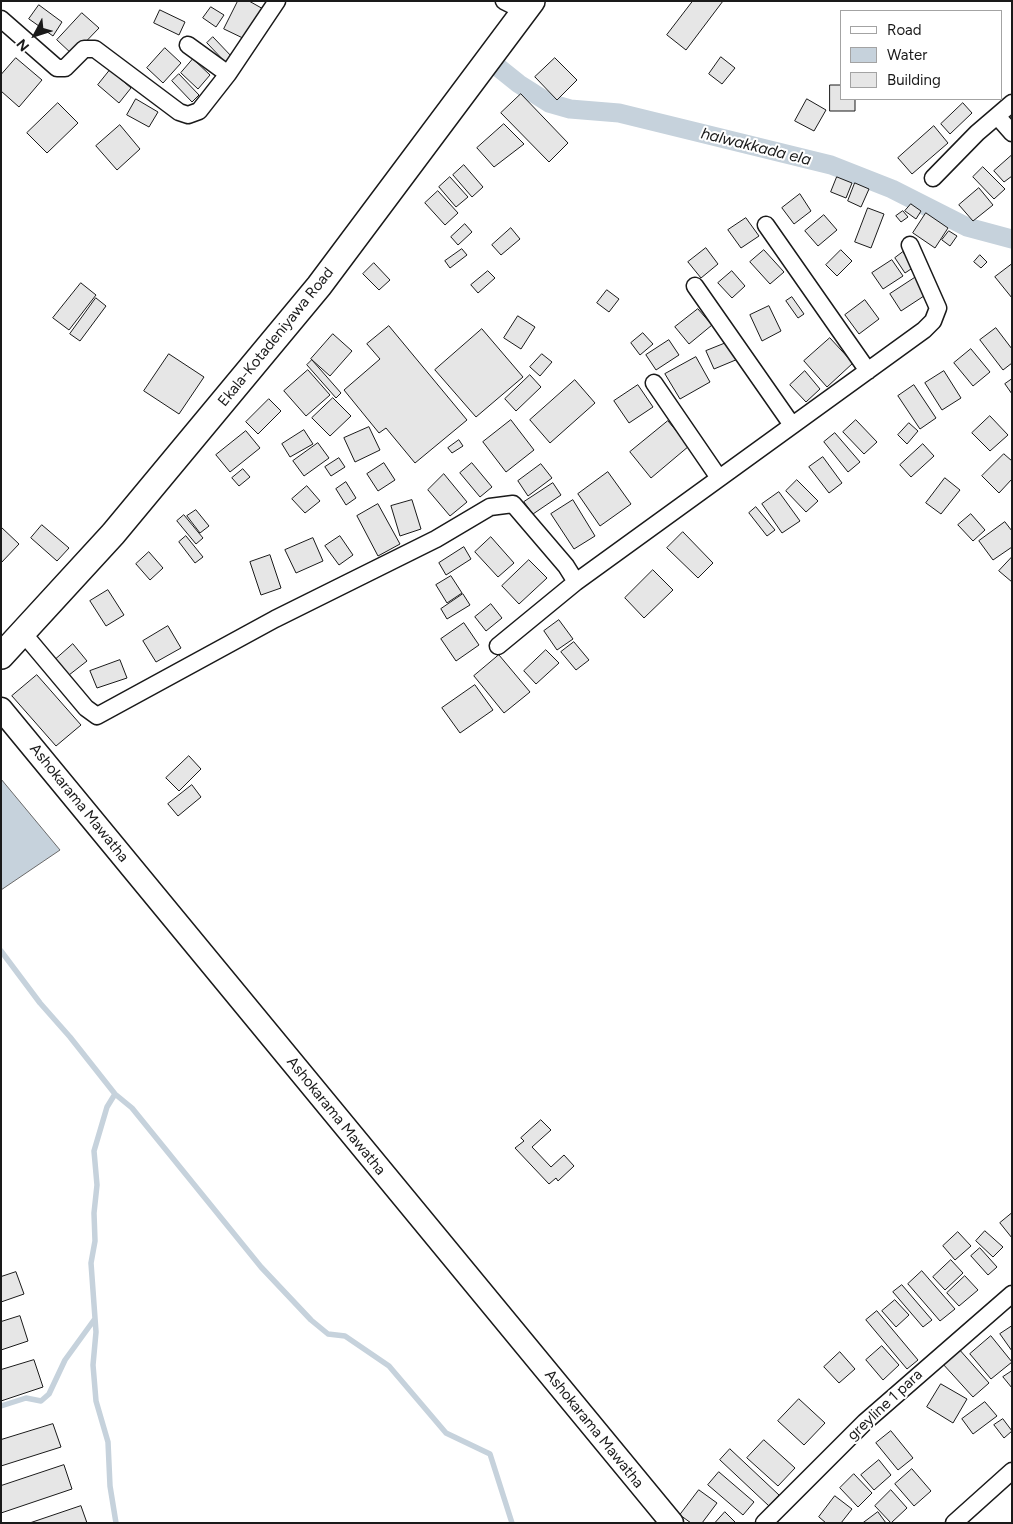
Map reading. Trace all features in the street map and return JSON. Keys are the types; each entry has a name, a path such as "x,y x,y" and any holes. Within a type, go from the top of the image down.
{"main road":[{"name":"Ekala-Kotadeniyawa Road","path":"1,656 114,534 319,286 520,5"}],"street":[{"path":"1,19 57,68 66,68 84,49 94,49 179,112 188,115 198,111 228,74 277,1"},
{"path":"188,45 228,74"},
{"path":"933,178 1012,103"},
{"path":"997,116 1012,133"},
{"path":"766,225 868,371"},
{"path":"498,646 576,582 924,330 933,321 938,308 910,245"},
{"path":"695,286 792,425"},
{"path":"654,383 719,478"},
{"path":"23,633 86,708 97,716 275,619 436,539 490,507 514,504 566,566 576,582"},
{"name":"Ashokarama Mawatha","path":"1,709 672,1523"},
{"name":"greyline 1 para","path":"764,1523 865,1422 1012,1294"},
{"path":"954,1523 1012,1471"}],"water":[{"path":"1,779 60,850 1,890"}],"building":[{"path":"238,1 249,1 265,10 249,41 224,29"},
{"path":"693,1 723,1 686,50 667,35"},
{"path":"39,5 62,22 53,36 29,19"},
{"path":"211,7 224,15 216,27 203,18"},
{"path":"160,10 185,22 179,35 154,23"},
{"path":"82,13 99,28 73,55 57,40"},
{"path":"213,37 233,58 227,64 207,43"},
{"path":"165,48 181,63 163,83 147,68"},
{"path":"721,57 735,68 722,84 709,74"},
{"path":"16,58 42,80 19,107 1,91 1,75"},
{"path":"555,58 577,80 557,100 535,77"},
{"path":"193,59 210,75 198,89 181,73"},
{"path":"110,70 131,88 119,103 98,85"},
{"path":"179,74 199,95 192,102 172,81"},
{"path":"830,85 840,85 840,100 855,100 855,111 830,111"},
{"path":"521,94 568,143 549,162 501,113"},
{"path":"136,99 158,112 149,127 127,115"},
{"path":"807,99 826,110 814,131 795,121"},
{"path":"58,103 78,123 47,153 27,133"},
{"path":"963,103 972,113 950,134 941,124"},
{"path":"504,124 524,144 494,167 477,148"},
{"path":"120,125 140,149 117,170 96,146"},
{"path":"934,126 948,143 912,174 898,158"},
{"path":"1012,155 1012,176 1004,182 994,171"},
{"path":"464,165 483,187 472,197 453,175"},
{"path":"983,167 1005,189 994,199 973,177"},
{"path":"450,177 468,197 456,207 439,187"},
{"path":"837,177 852,183 846,198 831,192"},
{"path":"855,183 869,189 861,207 848,201"},
{"path":"979,188 993,205 973,221 959,205"},
{"path":"438,191 458,213 445,225 425,203"},
{"path":"800,194 811,211 794,224 782,208"},
{"path":"911,204 921,211 916,219 905,211"},
{"path":"868,208 884,214 871,248 855,242"},
{"path":"903,211 908,217 901,222 896,216"},
{"path":"926,213 948,228 935,248 913,233"},
{"path":"824,215 837,230 818,246 805,231"},
{"path":"746,218 759,236 741,248 728,230"},
{"path":"465,224 472,232 458,245 451,237"},
{"path":"511,228 520,239 501,255 492,245"},
{"path":"949,231 957,236 950,246 942,240"},
{"path":"706,248 718,264 701,278 688,262"},
{"path":"462,249 467,255 450,268 445,261"},
{"path":"764,250 784,272 770,284 750,262"},
{"path":"841,250 852,261 837,276 826,265"},
{"path":"903,252 914,267 905,273 895,258"},
{"path":"980,255 987,262 981,268 974,262"},
{"path":"892,260 903,276 883,289 872,273"},
{"path":"374,263 390,280 379,290 363,274"},
{"path":"1012,264 1012,298 995,277"},
{"path":"488,271 495,278 478,293 471,285"},
{"path":"732,271 745,286 732,298 718,283"},
{"path":"916,277 927,294 901,311 890,294"},
{"path":"81,283 96,295 69,330 53,318"},
{"path":"607,290 619,299 609,312 597,303"},
{"path":"792,297 804,314 798,318 786,301"},
{"path":"96,298 106,306 80,341 70,334"},
{"path":"865,300 879,319 859,334 845,315"},
{"path":"769,306 781,331 762,341 750,315"},
{"path":"698,309 712,325 689,344 675,327"},
{"path":"518,316 535,327 521,349 504,338"},
{"path":"389,326 467,420 415,463 386,428 379,433 344,390 380,359 367,344"},
{"path":"996,328 1012,349 1012,363 1003,370 980,340"},
{"path":"482,329 523,377 476,417 435,370"},
{"path":"643,333 653,344 640,355 631,343"},
{"path":"333,334 352,351 330,376 311,359"},
{"path":"830,338 853,363 827,387 804,361"},
{"path":"669,340 679,355 656,370 646,355"},
{"path":"731,341 738,359 714,369 706,351"},
{"path":"971,349 990,372 973,386 954,363"},
{"path":"169,354 204,377 179,414 144,391"},
{"path":"542,354 552,362 540,376 530,367"},
{"path":"696,357 710,382 680,399 665,374"},
{"path":"312,360 341,393 336,398 307,365"},
{"path":"308,370 330,395 306,416 284,391"},
{"path":"805,371 820,389 806,402 790,385"},
{"path":"944,371 961,398 942,410 925,383"},
{"path":"530,375 541,387 516,411 505,399"},
{"path":"1012,379 1012,394 1005,384"},
{"path":"575,380 595,403 550,443 530,420"},
{"path":"638,385 653,407 629,423 614,401"},
{"path":"914,385 936,418 920,429 898,396"},
{"path":"333,398 351,416 330,436 312,418"},
{"path":"269,399 281,411 258,434 246,422"},
{"path":"990,416 1008,435 990,451 972,433"},
{"path":"511,420 534,450 506,472 483,442"},
{"path":"856,420 877,442 864,454 843,432"},
{"path":"668,421 689,446 651,478 630,452"},
{"path":"909,423 918,431 907,444 898,435"},
{"path":"369,427 380,450 355,462 344,438"},
{"path":"304,430 313,444 290,457 282,444"},
{"path":"246,431 260,448 230,472 216,455"},
{"path":"835,433 860,462 848,472 824,442"},
{"path":"459,440 463,446 452,453 448,448"},
{"path":"318,443 329,458 304,476 293,461"},
{"path":"923,444 934,456 911,477 900,465"},
{"path":"1004,454 1012,461 1012,479 999,493 982,476"},
{"path":"823,457 842,483 829,493 809,467"},
{"path":"339,458 345,467 331,476 325,467"},
{"path":"384,463 395,480 378,491 367,474"},
{"path":"472,463 492,487 480,497 460,473"},
{"path":"541,464 552,478 528,496 518,481"},
{"path":"243,469 250,477 239,486 232,478"},
{"path":"608,472 631,504 600,526 578,494"},
{"path":"444,474 467,502 450,516 428,490"},
{"path":"945,478 960,490 941,514 926,503"},
{"path":"797,480 818,501 806,512 786,491"},
{"path":"346,482 356,498 346,505 336,489"},
{"path":"553,483 561,495 533,514 524,502"},
{"path":"307,486 320,501 305,513 292,499"},
{"path":"779,492 800,521 782,533 762,504"},
{"path":"412,500 421,529 400,536 391,506"},
{"path":"573,500 595,536 574,549 551,514"},
{"path":"378,504 400,544 378,556 357,516"},
{"path":"756,507 775,530 767,536 749,513"},
{"path":"196,510 209,526 200,533 187,516"},
{"path":"971,514 985,530 973,541 958,525"},
{"path":"184,515 203,538 196,544 177,521"},
{"path":"1005,522 1012,531 1012,547 993,560 979,541"},
{"path":"42,525 69,548 57,561 31,538"},
{"path":"1,527 19,544 1,563"},
{"path":"683,532 713,563 698,578 667,548"},
{"path":"186,536 203,557 195,563 179,542"},
{"path":"340,536 353,555 339,565 325,546"},
{"path":"491,537 514,563 498,577 475,552"},
{"path":"313,538 323,561 296,573 285,550"},
{"path":"464,547 471,559 446,575 439,563"},
{"path":"149,552 163,568 150,580 136,564"},
{"path":"270,555 281,588 261,595 250,562"},
{"path":"1012,557 1012,582 999,571"},
{"path":"529,560 547,578 519,604 502,586"},
{"path":"653,570 673,590 644,618 625,598"},
{"path":"451,576 462,593 447,603 436,585"},
{"path":"108,590 124,615 106,626 90,601"},
{"path":"463,594 470,605 447,619 441,609"},
{"path":"491,604 502,618 486,631 475,617"},
{"path":"559,620 573,639 557,650 544,631"},
{"path":"464,623 479,645 456,661 441,639"},
{"path":"168,626 181,648 156,662 143,641"},
{"path":"574,642 589,660 576,670 561,652"},
{"path":"73,644 87,661 69,675 56,659"},
{"path":"546,650 559,663 536,684 524,671"},
{"path":"499,655 530,692 504,713 474,676"},
{"path":"120,660 127,678 97,688 90,671"},
{"path":"37,675 81,725 56,746 12,696"},
{"path":"475,685 493,710 460,733 442,708"},
{"path":"189,756 201,769 179,791 166,778"},
{"path":"192,785 201,797 178,816 168,804"},
{"path":"541,1120 551,1130 532,1147 551,1167 564,1155 574,1166 558,1181 556,1178 549,1184 515,1148 524,1141 521,1138"},
{"path":"1012,1213 1012,1238 1000,1223"},
{"path":"985,1231 1003,1247 993,1257 976,1241"},
{"path":"958,1232 971,1246 955,1260 943,1246"},
{"path":"980,1248 997,1267 988,1275 971,1256"},
{"path":"951,1260 963,1273 945,1290 933,1277"},
{"path":"922,1271 955,1309 940,1321 908,1284"},
{"path":"16,1272 24,1294 1,1302 1,1277"},
{"path":"965,1276 978,1290 959,1306 947,1293"},
{"path":"902,1285 932,1320 923,1327 893,1292"},
{"path":"895,1300 909,1315 896,1327 882,1311"},
{"path":"877,1311 918,1360 907,1369 866,1320"},
{"path":"20,1316 28,1341 1,1350 1,1322"},
{"path":"1012,1326 1012,1351 1000,1334"},
{"path":"991,1336 1012,1362 991,1379 970,1354"},
{"path":"882,1346 899,1365 883,1380 866,1360"},
{"path":"958,1348 989,1383 973,1397 942,1363"},
{"path":"840,1352 855,1369 839,1383 824,1367"},
{"path":"34,1360 43,1387 1,1401 1,1370"},
{"path":"1012,1371 1012,1388 1003,1377"},
{"path":"941,1384 967,1399 953,1423 927,1407"},
{"path":"799,1399 825,1423 804,1445 778,1421"},
{"path":"985,1402 997,1416 973,1434 962,1419"},
{"path":"1003,1419 1012,1431 1004,1438 994,1425"},
{"path":"53,1424 61,1447 1,1466 1,1440"},
{"path":"891,1431 913,1458 898,1470 876,1443"},
{"path":"764,1440 795,1468 778,1486 747,1458"},
{"path":"730,1449 779,1495 769,1506 720,1460"},
{"path":"879,1460 891,1475 874,1490 861,1475"},
{"path":"64,1465 72,1489 1,1513 1,1486"},
{"path":"912,1469 931,1491 914,1506 895,1484"},
{"path":"719,1472 754,1502 743,1515 708,1485"},
{"path":"854,1474 872,1493 858,1507 840,1488"},
{"path":"699,1490 717,1503 702,1523 691,1523 680,1515"},
{"path":"891,1490 907,1508 891,1523 875,1506"},
{"path":"835,1496 852,1509 841,1523 826,1523 819,1517"},
{"path":"81,1506 87,1523 30,1523"},
{"path":"725,1512 736,1523 715,1523"},
{"path":"878,1512 886,1523 863,1523"}],"waterway":[{"name":"halwakkada ela","path":"499,68 519,84 549,103 570,109 619,113 831,165 892,189 967,227 1012,239"},
{"path":"1,951 40,1003 70,1037 115,1094 132,1108 261,1267 311,1320 328,1334 345,1336 389,1366 446,1433 490,1454 512,1523"},
{"path":"115,1094 107,1107 94,1151 97,1185 94,1213 95,1241 91,1263 96,1332 93,1365 96,1401 108,1442 110,1486 116,1523"},
{"path":"1,1406 26,1398 41,1401 49,1394 65,1360 94,1320"}]}
